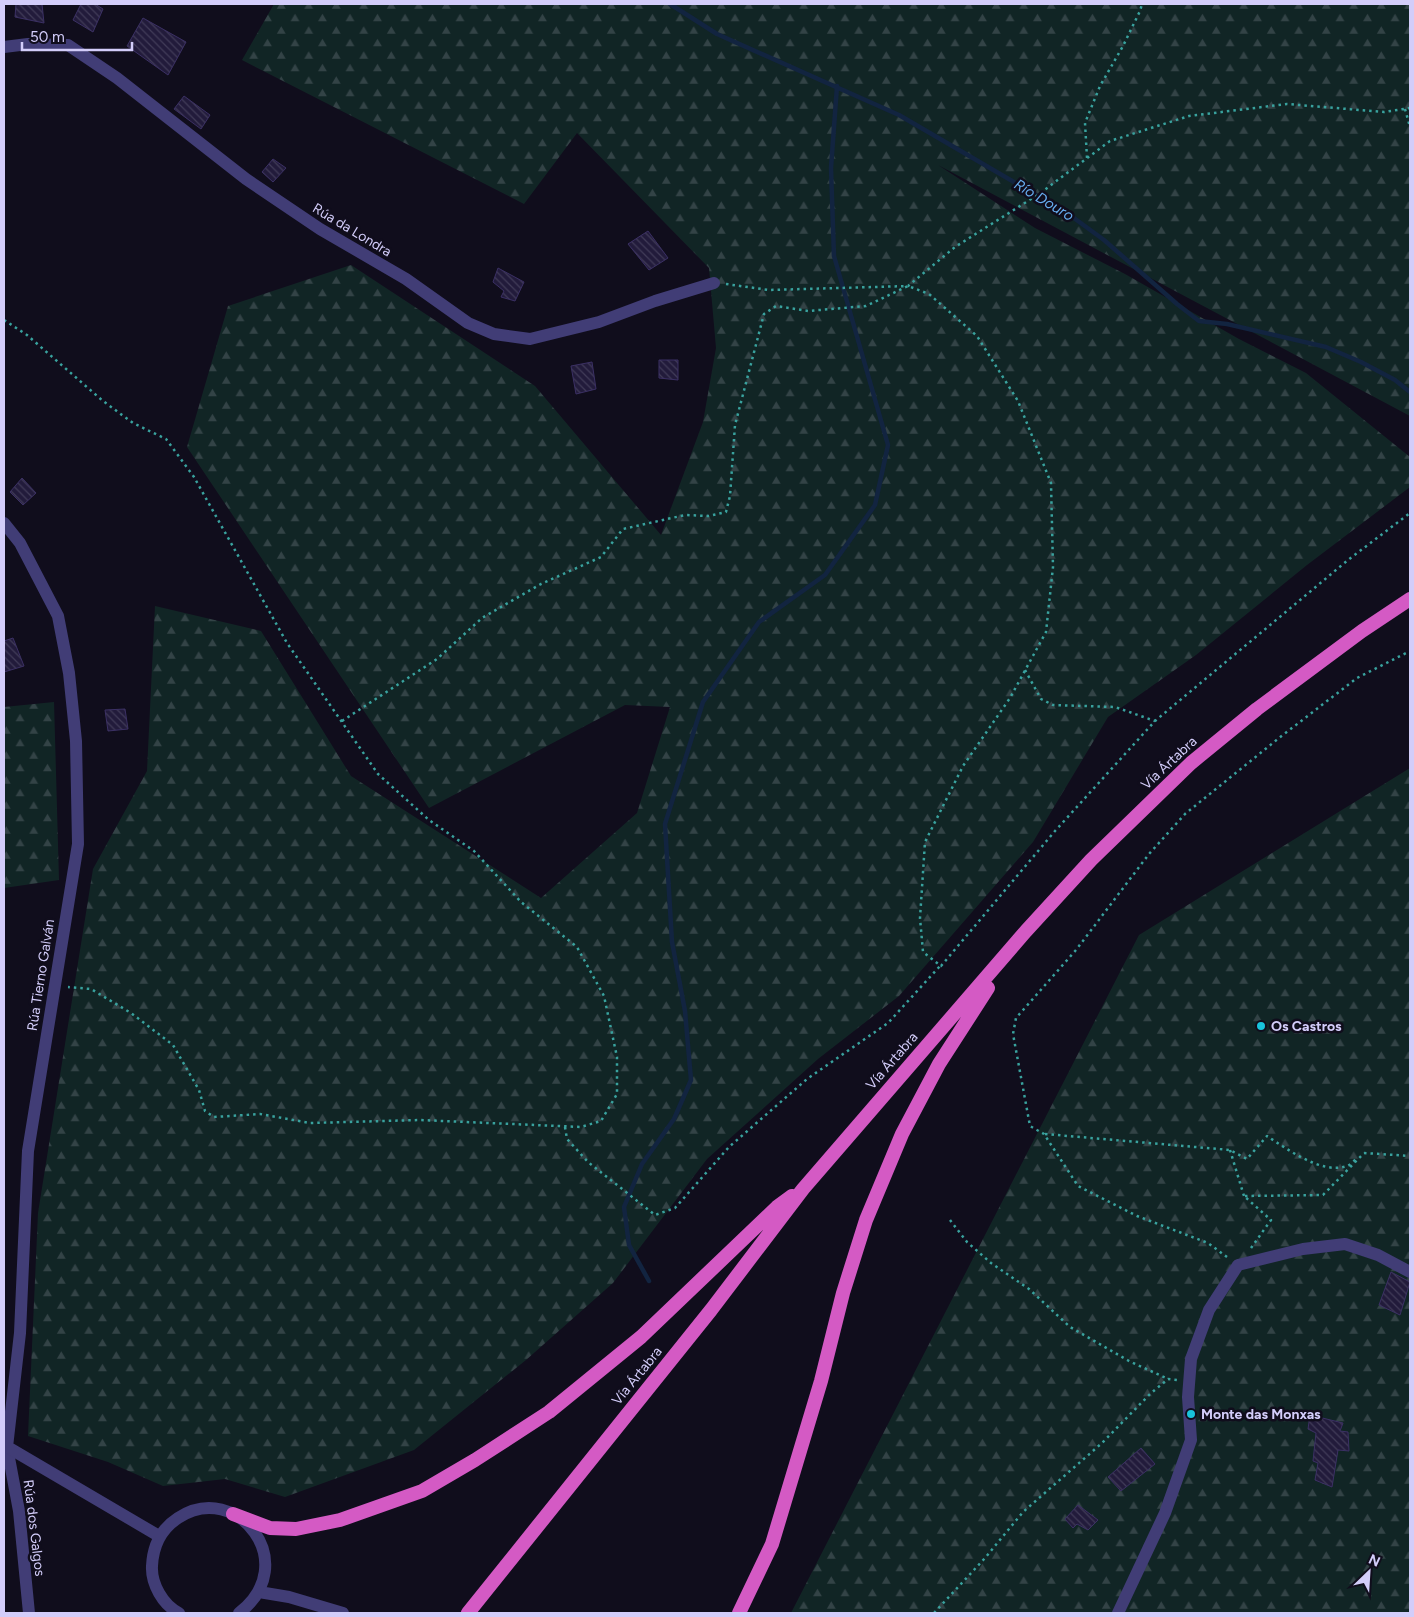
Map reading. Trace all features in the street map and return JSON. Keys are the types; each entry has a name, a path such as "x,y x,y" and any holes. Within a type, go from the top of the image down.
{"highway":[{"name":"Vía Ártabra","path":"468,1613 711,1310 803,1189 1053,901 1091,860 1191,763 1257,709 1362,631 1410,599"},
{"path":"739,1613 772,1544 821,1381 843,1293 866,1220 902,1134 939,1064 980,998 1053,901"},
{"path":"233,1514 270,1528 296,1529 340,1520 422,1491 475,1460 549,1412 641,1337 777,1207 803,1189"}],"street":[{"name":"Rúa da Londra","path":"4,47 28,44 68,46 117,78 246,179 320,229 406,279 468,323 494,334 530,339 599,322 655,301 714,283"},
{"name":"Rúa Tierno Galván","path":"4,523 20,543 58,616 69,673 76,741 78,844 28,1151 20,1333 5,1447"},
{"path":"1118,1613 1165,1513 1191,1440 1188,1397 1191,1359 1209,1310 1238,1265 1303,1249 1345,1244 1378,1255 1410,1272"},
{"path":"5,1447 159,1536"},
{"name":"Rúa dos Galgos","path":"5,1447 19,1511 29,1613"},
{"path":"179,1613 164,1600 155,1585 152,1569 153,1552 159,1536 170,1523 184,1514 200,1509 217,1509 233,1514 246,1522 256,1534 263,1548 266,1562 264,1578 259,1592 250,1605 239,1613"},
{"path":"259,1592 289,1597 343,1613"}],"path":[{"path":"1087,158 1085,124 1100,86 1123,46 1142,4"},
{"path":"342,721 436,659 482,618 542,584 601,557 623,529 685,515 709,516 726,512 730,496 735,424 764,314 776,306 808,311 866,306 908,286 955,248 1039,194 1110,141 1189,116 1287,104 1384,112 1410,108"},
{"path":"1405,109 1410,127"},
{"path":"714,283 769,290 908,286 929,294 977,336 1018,401 1051,483 1053,567 1046,632 1010,698 963,766 925,842 920,918 923,952 941,966"},
{"path":"4,320 27,335 104,401 133,423 166,439 194,476 287,643 378,774 429,820 474,851 521,902 577,947 604,996 617,1057 618,1094 601,1120 581,1127 420,1120 310,1124 260,1114 214,1117 205,1111 199,1090 173,1046 131,1013 92,989 55,985"},
{"path":"565,1127 567,1139 588,1162 655,1215 675,1208 729,1147 807,1079 888,1023 941,966 1055,830 1155,721 1348,560 1410,513"},
{"path":"1410,651 1356,678 1185,814 1149,854 1076,950 1016,1018 1013,1034 1030,1126 1044,1134 1230,1150 1248,1159 1267,1136 1296,1155 1329,1168 1347,1166 1364,1153 1410,1156"},
{"path":"1025,670 1041,699 1052,705 1115,707 1155,721"},
{"path":"1044,1134 1078,1186 1137,1216 1208,1243 1238,1265 1271,1220 1244,1196 1230,1150"},
{"path":"1244,1196 1323,1195 1364,1153"},
{"path":"950,1220 967,1242 991,1263 1029,1289 1070,1327 1129,1361 1168,1379 1189,1381"},
{"path":"934,1613 985,1558 1023,1512 1102,1443 1150,1394 1168,1379"}],"green space":[{"path":"274,4 1410,4 1410,416 938,165 1035,228 1125,274 1239,339 1306,373 1410,457 1410,487 1307,565 1196,655 1108,717 1033,842 899,996 818,1059 707,1159 613,1283 526,1360 414,1450 285,1497 225,1479 163,1486 108,1462 28,1436 38,1213 93,869 147,771 155,606 261,631 351,776 541,898 637,813 670,707 625,705 429,808 187,447 228,306 351,265 535,386 661,535 703,422 716,348 709,268 577,133 524,204 242,60"},
{"path":"54,702 59,880 4,888 4,707"},
{"path":"1410,768 1410,1613 791,1613 1139,935"}],"building":[{"path":"16,4 42,4 44,23 15,17"},
{"path":"81,4 95,4 103,9 93,32 73,20"},
{"path":"143,18 186,42 168,75 127,46"},
{"path":"184,96 210,115 201,129 174,109"},
{"path":"273,159 286,168 273,182 262,172"},
{"path":"648,231 668,258 649,270 628,244"},
{"path":"498,268 524,282 515,301 501,297 504,291 493,282"},
{"path":"659,360 678,360 678,380 659,378"},
{"path":"592,362 596,389 576,394 571,366"},
{"path":"22,478 36,493 23,505 10,492"},
{"path":"13,638 24,666 4,672 4,641"},
{"path":"125,709 128,729 108,731 105,710"},
{"path":"1391,1272 1410,1282 1400,1315 1379,1305"},
{"path":"1310,1415 1343,1423 1340,1431 1348,1432 1349,1451 1338,1450 1332,1487 1315,1480 1318,1463 1313,1461 1316,1433 1308,1429"},
{"path":"1141,1448 1155,1464 1121,1491 1108,1477"},
{"path":"1078,1505 1098,1520 1088,1530 1077,1524 1073,1528 1065,1519"}],"waterway":[{"name":"Río Douro","path":"670,4 717,34 899,115 1067,213 1104,240 1199,321 1227,324 1326,347 1361,362 1395,380 1410,392"},
{"path":"649,1281 629,1245 624,1207 642,1164 674,1119 691,1080 685,1011 672,942 665,824 703,702 759,622 825,575 875,505 888,445 834,256 831,168 837,86"}],"place":[{"name":"Os Castros","path":"1261,1026"},
{"name":"Monte das Monxas","path":"1191,1414"}]}
